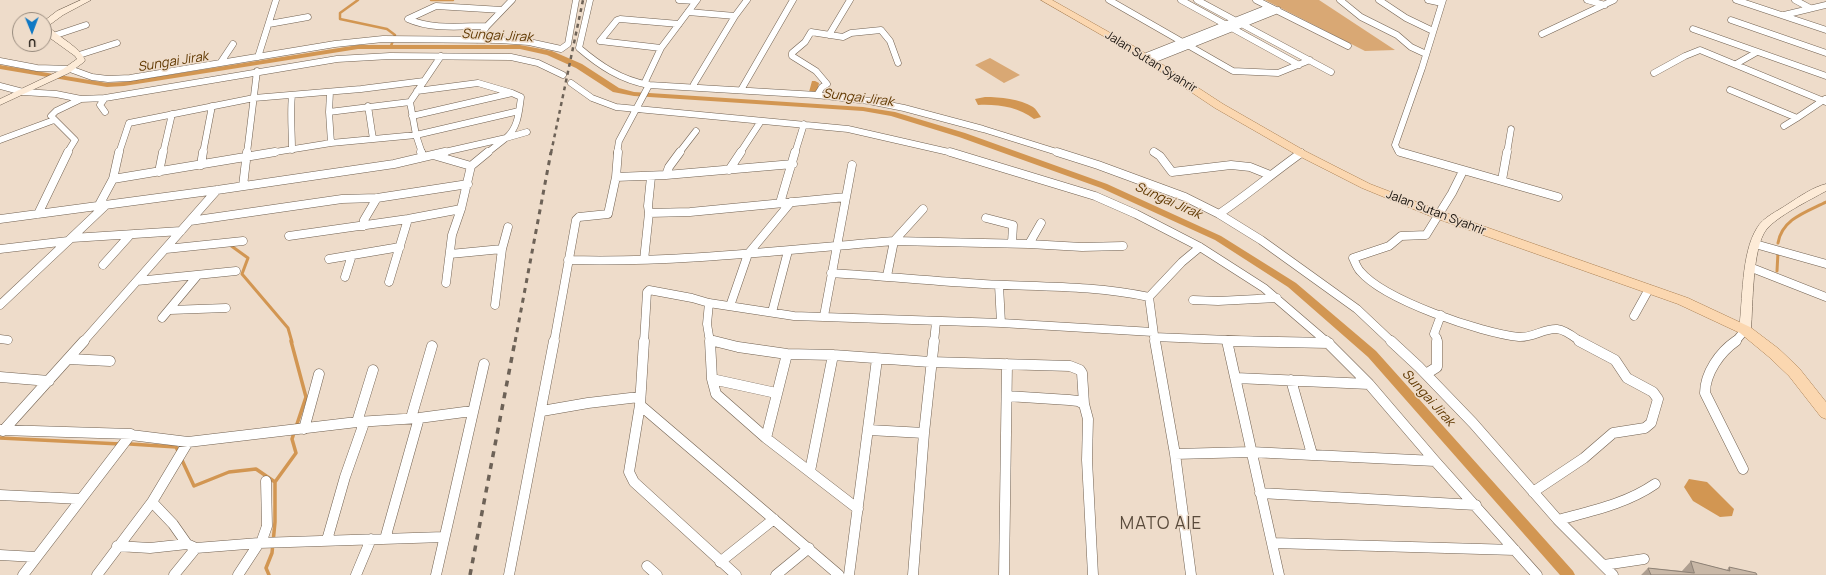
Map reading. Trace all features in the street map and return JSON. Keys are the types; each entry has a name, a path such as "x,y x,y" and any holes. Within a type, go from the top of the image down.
{"main road":[{"name":"Jalan Sutan Syahrir","path":"1045,0 1147,59 1219,106 1301,153 1366,186 1439,215 1683,301 1745,330 1774,353 1794,372 1826,413"}],"street":[{"path":"258,57 269,24 269,16 276,0"},
{"path":"477,40 486,26 512,0"},
{"path":"0,61 37,68 68,70 92,77 108,79 130,78 335,44 383,40 522,41 561,48 568,44 576,0"},
{"path":"590,0 579,48 617,75 632,82 647,85 816,95 869,101 904,108 997,133 1105,168 1185,197 1219,214 1261,240 1357,309 1426,374 1473,423 1558,520 1613,575"},
{"path":"678,0 696,1"},
{"path":"694,84 735,16 747,0"},
{"path":"741,90 793,0"},
{"path":"829,35 850,0"},
{"path":"1109,0 1233,71 1278,73 1310,60"},
{"path":"1181,0 1299,65"},
{"path":"1197,0 1331,72"},
{"path":"1256,0 1348,46"},
{"path":"1340,0 1361,17 1398,35 1411,47 1426,54"},
{"path":"1379,0 1406,18 1433,31"},
{"path":"1428,0 1442,1 1395,148 1402,153 1558,197"},
{"path":"1587,0 1605,5"},
{"path":"1542,34 1614,0"},
{"path":"1736,0 1826,30"},
{"path":"1743,2 1753,0"},
{"path":"1795,0 1810,8"},
{"path":"52,20 81,1"},
{"path":"509,575 542,411 568,260 577,218 608,214 616,177 614,173 614,165 618,144 637,108 661,48 696,1"},
{"path":"1783,16 1826,5"},
{"path":"486,26 439,25 408,19 436,6 502,10"},
{"path":"1147,59 1182,42 1270,7"},
{"path":"1147,59 1189,46 1278,10"},
{"path":"688,12 735,16"},
{"path":"269,24 308,17"},
{"path":"661,48 600,41 617,20 620,19 679,24"},
{"path":"1731,20 1826,53"},
{"path":"53,36 86,25"},
{"path":"1693,29 1826,76"},
{"path":"816,95 822,87 827,84 815,69 792,56 792,53 805,42 811,32 847,37 851,33 881,30 889,38 892,53 898,63"},
{"path":"0,102 68,70 81,60 79,55 53,36"},
{"path":"79,55 116,43"},
{"path":"221,62 233,44"},
{"path":"1654,73 1686,57 1695,50 1708,52 1825,100"},
{"path":"1736,64 1757,52"},
{"path":"423,157 416,135 410,102 441,56"},
{"path":"0,86 81,99 105,98 257,71 363,57 518,57 563,75"},
{"path":"243,186 257,71"},
{"path":"0,305 70,240 103,205 113,179 117,159 129,123 254,98 330,92 424,81"},
{"path":"417,91 478,83 521,97 514,129 506,138 471,166 468,184 461,209 457,216 446,283"},
{"path":"571,83 587,97 603,104 848,129 927,146 1048,181 1094,196 1136,214 1200,248 1277,298 1329,342 1369,384 1435,461 1476,505 1537,575"},
{"path":"1730,90 1797,118"},
{"path":"330,92 329,112 331,143"},
{"path":"412,116 512,93"},
{"path":"292,95 290,117 292,128 292,150"},
{"path":"105,98 100,105 105,112"},
{"path":"38,214 62,163 75,140 70,133 54,120 52,114 81,99"},
{"path":"1784,126 1825,100"},
{"path":"329,112 410,102"},
{"path":"201,165 212,106"},
{"path":"368,106 373,139"},
{"path":"113,179 331,143 416,135 519,111"},
{"path":"159,172 172,114"},
{"path":"0,140 54,120"},
{"path":"729,170 762,121"},
{"path":"780,203 804,124"},
{"path":"1502,180 1511,130"},
{"path":"666,175 669,167 696,131"},
{"path":"0,219 217,190 394,164 527,132"},
{"path":"1154,152 1160,156 1172,172 1239,165 1250,167 1270,175"},
{"path":"1219,214 1246,196 1270,175 1301,153"},
{"path":"432,155 471,166"},
{"path":"616,177 651,177 793,164"},
{"path":"824,316 852,165"},
{"path":"1463,171 1452,193 1426,235 1401,236 1389,246 1358,256 1353,260 1371,282 1412,304 1485,330 1521,337 1556,329 1562,330 1587,346 1615,360 1627,378 1648,389 1658,399 1651,423 1645,428 1613,433 1584,458 1533,492"},
{"path":"644,260 651,177"},
{"path":"190,221 342,199 377,198 468,184"},
{"path":"2,430 49,381 217,190"},
{"path":"1743,469 1705,394 1705,387 1715,362 1732,344 1738,340 1745,330 1748,312 1747,286 1759,245 1761,229 1768,222 1795,204 1824,190"},
{"path":"649,213 690,212 846,197"},
{"path":"363,226 364,220 377,198"},
{"path":"730,306 748,254 791,202"},
{"path":"886,276 894,241 923,208"},
{"path":"289,236 408,219 461,209"},
{"path":"986,218 1013,225 1012,243"},
{"path":"390,282 408,219"},
{"path":"1029,244 1041,223"},
{"path":"495,305 502,249 508,227"},
{"path":"0,256 4,249 70,240 180,232"},
{"path":"103,266 130,235"},
{"path":"568,260 644,260 748,254 894,241 1012,243 1082,247 1123,246"},
{"path":"166,249 236,242"},
{"path":"1759,245 1826,264"},
{"path":"329,258 400,247"},
{"path":"1191,575 1175,454 1153,334 1149,297 1182,262 1200,248"},
{"path":"450,254 502,249"},
{"path":"772,312 788,251"},
{"path":"345,277 352,255"},
{"path":"1752,268 1826,297"},
{"path":"137,281 236,271"},
{"path":"831,273 999,285 1102,289 1134,293 1149,297"},
{"path":"162,318 197,276"},
{"path":"999,285 1001,323"},
{"path":"1634,316 1649,289"},
{"path":"736,575 634,482 629,472 639,401 647,292 654,290 709,303 794,316 1001,323 1227,341 1329,342"},
{"path":"1193,300 1218,301 1277,298"},
{"path":"709,303 707,324 710,340 714,391 766,438 858,509"},
{"path":"170,310 226,308"},
{"path":"1426,374 1437,367 1437,338 1434,334 1441,315"},
{"path":"913,575 930,362 936,322"},
{"path":"710,340 738,347 787,354 833,355 930,362 1070,366 1080,370 1082,373 1084,404 1088,419 1087,460 1093,575"},
{"path":"1227,341 1279,575"},
{"path":"385,539 432,346"},
{"path":"766,438 776,393 787,354"},
{"path":"810,471 833,355"},
{"path":"68,359 110,361"},
{"path":"849,575 877,359"},
{"path":"436,575 472,410 484,364"},
{"path":"1004,575 1007,364"},
{"path":"327,540 373,370"},
{"path":"298,430 319,374"},
{"path":"0,378 49,381"},
{"path":"1236,378 1369,384"},
{"path":"712,379 776,393"},
{"path":"1291,380 1312,454"},
{"path":"1007,396 1069,400 1078,401 1084,404"},
{"path":"542,411 588,403 639,401 839,575"},
{"path":"2,430 128,433 131,435 188,442 360,422 415,418 472,410"},
{"path":"869,430 924,433"},
{"path":"23,575 131,435"},
{"path":"97,575 117,546 152,502 188,442"},
{"path":"1175,454 1252,452 1435,461"},
{"path":"238,575 266,544 266,481"},
{"path":"1558,520 1623,500 1646,491 1655,484"},
{"path":"1260,494 1476,505"},
{"path":"0,495 81,500"},
{"path":"152,502 192,546"},
{"path":"720,562 774,519"},
{"path":"117,546 150,548 266,544 327,540 444,537"},
{"path":"356,575 371,539"},
{"path":"1273,543 1516,550"},
{"path":"174,575 192,546"},
{"path":"776,575 808,548"},
{"path":"0,555 36,557"},
{"path":"1604,565 1644,559"},
{"path":"647,566 657,575"}],"shaded area":[{"path":"1265,0 1319,0 1395,50 1365,51"},
{"path":"990,58 1020,75 1004,83 975,65"},
{"path":"985,97 1016,100 1028,104 1034,108 1041,117 1034,119 1008,107 978,105 975,99"},
{"path":"1689,479 1707,482 1734,509 1732,516 1720,517 1693,501 1684,487"}],"building":[{"path":"1691,561 1730,571 1729,567 1756,573 1757,575 1651,575 1648,568 1694,573"}],"waterway":[{"path":"358,0 340,13 340,19 387,29 395,35 391,46"},
{"path":"431,0 453,0"},
{"name":"Sungai Jirak","path":"0,67 107,85 124,84 358,47 520,47 549,53 579,66 616,90 634,94 863,109 892,114 962,135 1104,186 1218,238 1292,285 1372,354 1568,575"},
{"path":"813,92 815,83"},
{"path":"1778,243 1780,235 1790,222 1803,213 1826,202"},
{"path":"230,245 248,258 242,274 288,328 292,342"},
{"path":"1777,271 1778,252"},
{"path":"275,482 296,453 292,439 306,397 291,341"},
{"path":"0,438 120,444"},
{"path":"130,444 176,447 179,453"},
{"path":"181,458 194,486 229,472 256,469 275,482"},
{"path":"269,575 266,568 272,553 275,522 275,482"}],"railway":[{"path":"551,153 583,0"},
{"path":"515,342 551,152"},
{"path":"470,575 515,341"}],"district":[{"name":"MATO AIE","path":"1161,524"}]}
